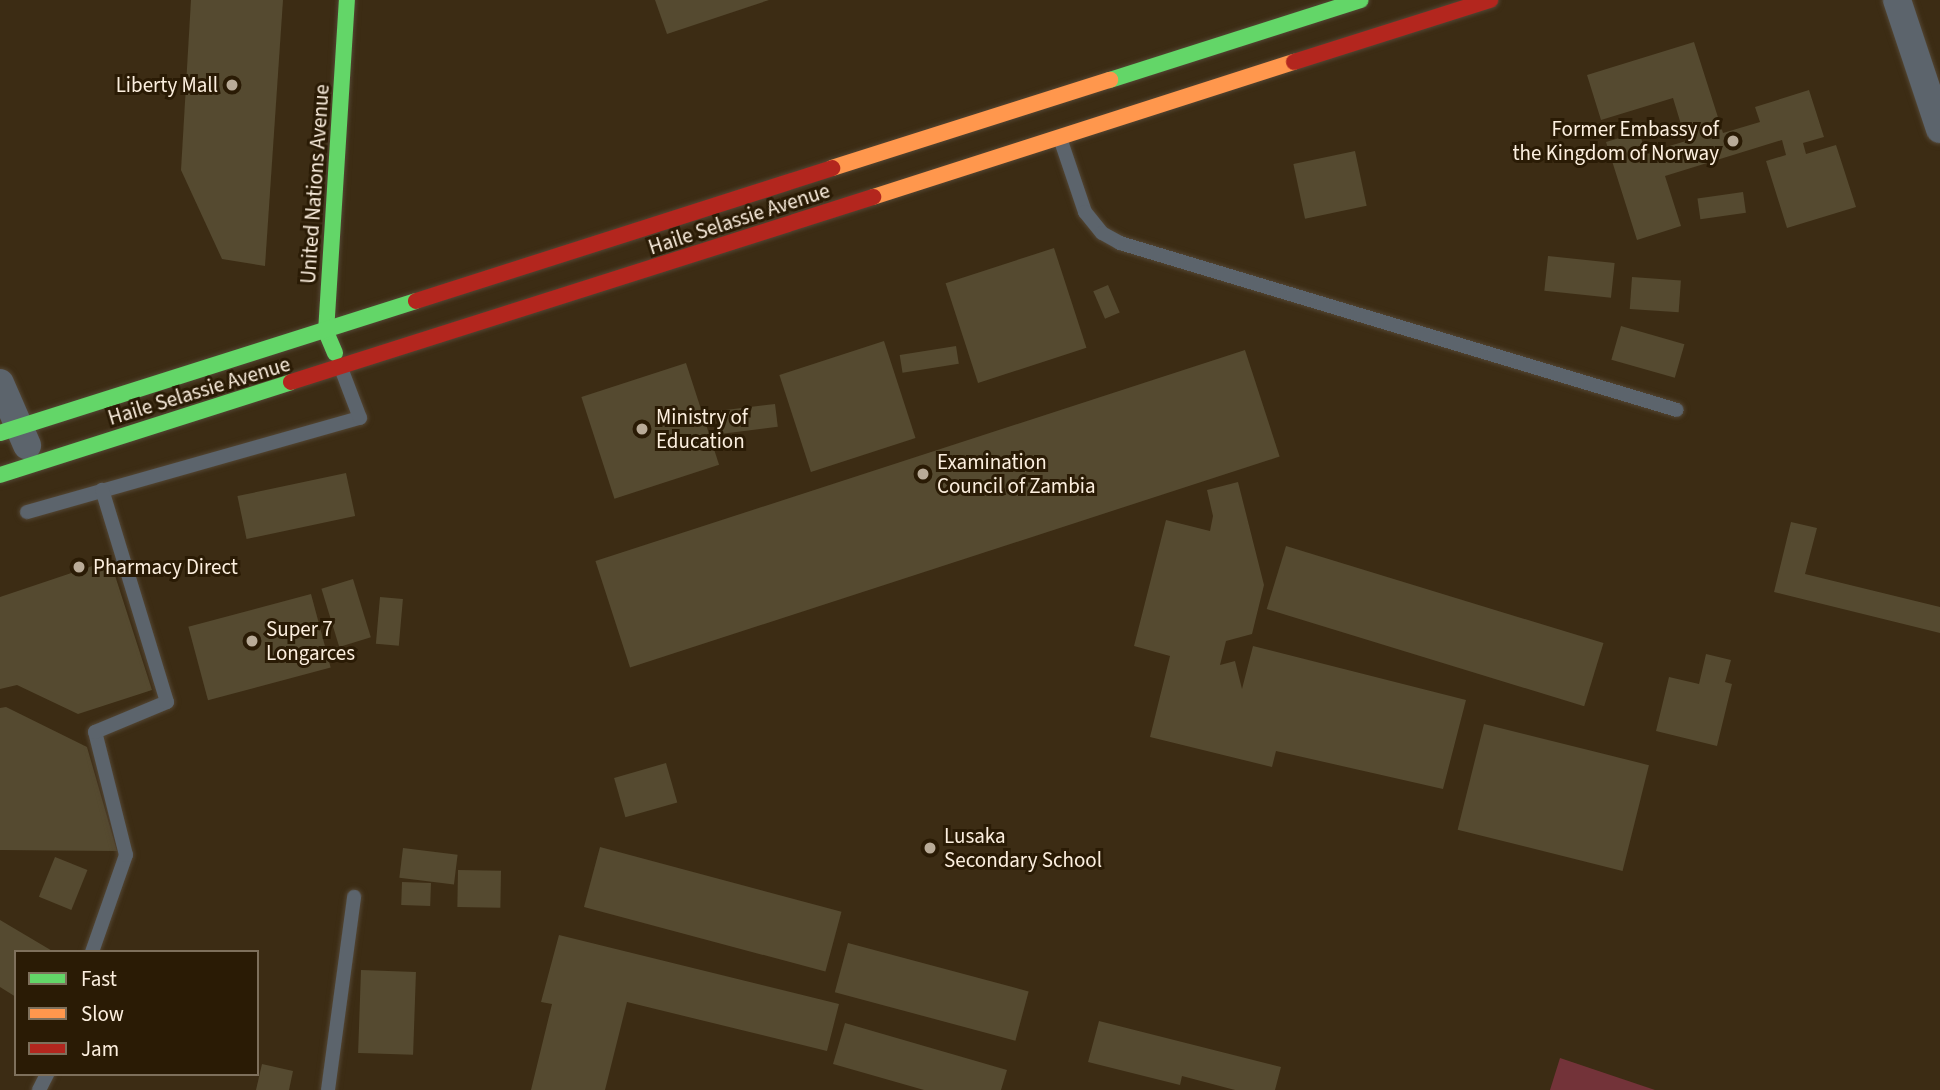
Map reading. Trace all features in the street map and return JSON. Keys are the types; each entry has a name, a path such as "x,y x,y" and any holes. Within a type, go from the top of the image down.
{"main road":[{"name":"United Nations Avenue","path":"341,368 327,332 347,0"},
{"name":"Haile Selassie Avenue","path":"0,475 341,368 1054,119 1361,0"},
{"name":"Haile Selassie Avenue","path":"11,430 327,332 1054,119 1490,0"}],"street":[{"path":"1898,0 1937,112"},
{"path":"0,383 11,430 33,464"}],"lane":[{"path":"1054,119 1085,212 1102,233 1120,243 1677,410"},
{"path":"27,512 360,418 341,368"},
{"path":"93,950 125,855 95,732 167,702 102,490"},
{"path":"328,1090 354,897"}],"shaded area":[{"path":"1560,1058 1655,1090 1550,1090"}],"building":[{"name":"Liberty Mall","path":"191,0 283,0 265,266 222,259 181,170"},
{"path":"655,0 769,0 667,34"},
{"name":"Former Embassy of the Kingdom of Norway","path":"1694,42 1723,133 1760,122 1755,107 1809,90 1824,137 1803,143 1806,154 1836,145 1856,207 1787,228 1766,161 1786,155 1782,140 1665,176 1681,226 1637,240 1606,142 1639,132 1646,153 1686,141 1673,98 1601,120 1587,75"},
{"path":"1355,151 1367,206 1305,219 1293,164"},
{"path":"1743,192 1746,213 1700,219 1697,198"},
{"path":"1054,248 1086,348 978,383 946,283"},
{"path":"1548,256 1615,263 1611,298 1544,291"},
{"path":"1632,277 1681,280 1679,312 1630,309"},
{"path":"1108,285 1120,313 1105,319 1093,291"},
{"path":"1621,326 1684,344 1675,378 1611,360"},
{"path":"884,341 916,438 811,472 779,375"},
{"path":"956,346 959,364 903,373 900,355"},
{"path":"1245,350 1280,457 630,668 595,561"},
{"path":"686,363 719,465 614,499 581,397"},
{"path":"775,404 778,427 722,434 719,411"},
{"path":"346,473 355,516 247,539 237,496"},
{"path":"1238,482 1264,585 1252,634 1226,641 1220,665 1235,661 1242,689 1253,646 1466,700 1443,789 1276,751 1272,767 1150,737 1170,656 1134,646 1166,520 1210,531 1213,516 1207,490"},
{"path":"1791,522 1817,528 1805,574 1940,607 1940,633 1774,592"},
{"path":"1286,546 1603,643 1584,706 1267,609"},
{"path":"110,560 152,690 78,714 17,685 0,689 0,597"},
{"path":"353,579 371,637 339,647 321,589"},
{"path":"311,594 331,667 208,700 188,627"},
{"path":"380,597 403,599 399,646 376,644"},
{"path":"1706,654 1731,660 1725,682 1732,684 1717,746 1656,731 1669,677 1699,684"},
{"path":"6,707 87,747 117,851 0,850 0,708"},
{"path":"1484,724 1649,765 1623,871 1458,830"},
{"path":"666,763 677,802 625,817 614,778"},
{"path":"600,847 841,912 825,972 584,907"},
{"path":"403,848 458,855 454,884 399,878"},
{"path":"55,857 87,870 71,910 39,897"},
{"path":"458,870 501,871 500,908 457,907"},
{"path":"402,882 431,883 430,906 401,905"},
{"path":"0,920 51,950 14,950 14,996 0,987"},
{"path":"559,935 839,1004 827,1051 627,1002 605,1090 531,1090 552,1004 541,1002"},
{"path":"848,943 1029,991 1015,1041 835,992"},
{"path":"361,970 416,972 413,1055 358,1053"},
{"path":"1099,1021 1281,1067 1275,1090 1235,1090 1182,1076 1180,1085 1088,1062"},
{"path":"845,1023 1007,1070 1001,1090 924,1090 833,1064"},
{"path":"262,1064 293,1071 289,1090 256,1090"}],"traffic: fast":[{"path":"335,353 326,332 347,0"},
{"path":"1110,80 1361,0"},
{"path":"0,433 416,301"},
{"path":"0,475 291,382"}],"traffic: slow":[{"path":"873,197 1294,62"},
{"path":"832,168 1110,80"}],"traffic: jam":[{"path":"1294,62 1490,0"},
{"path":"416,301 832,168"},
{"path":"291,382 873,197"}],"place":[{"name":"Liberty Mall","path":"232,85"},
{"name":"Former Embassy of the Kingdom of Norway","path":"1733,141"},
{"name":"Ministry of Education","path":"642,429"},
{"name":"Examination Council of Zambia","path":"923,474"},
{"name":"Pharmacy Direct","path":"79,567"},
{"name":"Super 7 Longarces","path":"252,641"},
{"name":"Lusaka Secondary School","path":"930,848"}]}
